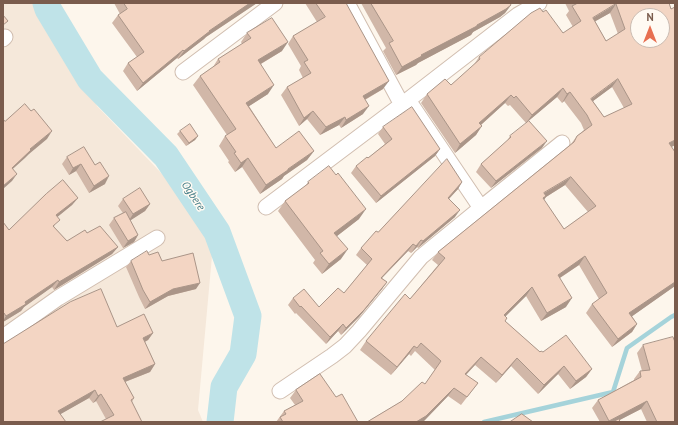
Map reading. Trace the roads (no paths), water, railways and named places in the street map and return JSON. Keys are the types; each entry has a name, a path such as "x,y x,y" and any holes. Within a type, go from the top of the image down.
{"street":[{"path":"183,72 275,3"},
{"path":"347,3 405,102 481,208"},
{"path":"266,207 518,15 539,3"},
{"path":"280,391 345,346 421,257 562,143"},
{"path":"3,337 58,298 157,238"}],"waterway":[{"name":"Ogbere","path":"46,3 48,9 90,79 166,156 217,232 248,316 243,354 224,387 220,422"},
{"path":"484,422 613,392 627,348 675,315"}]}
